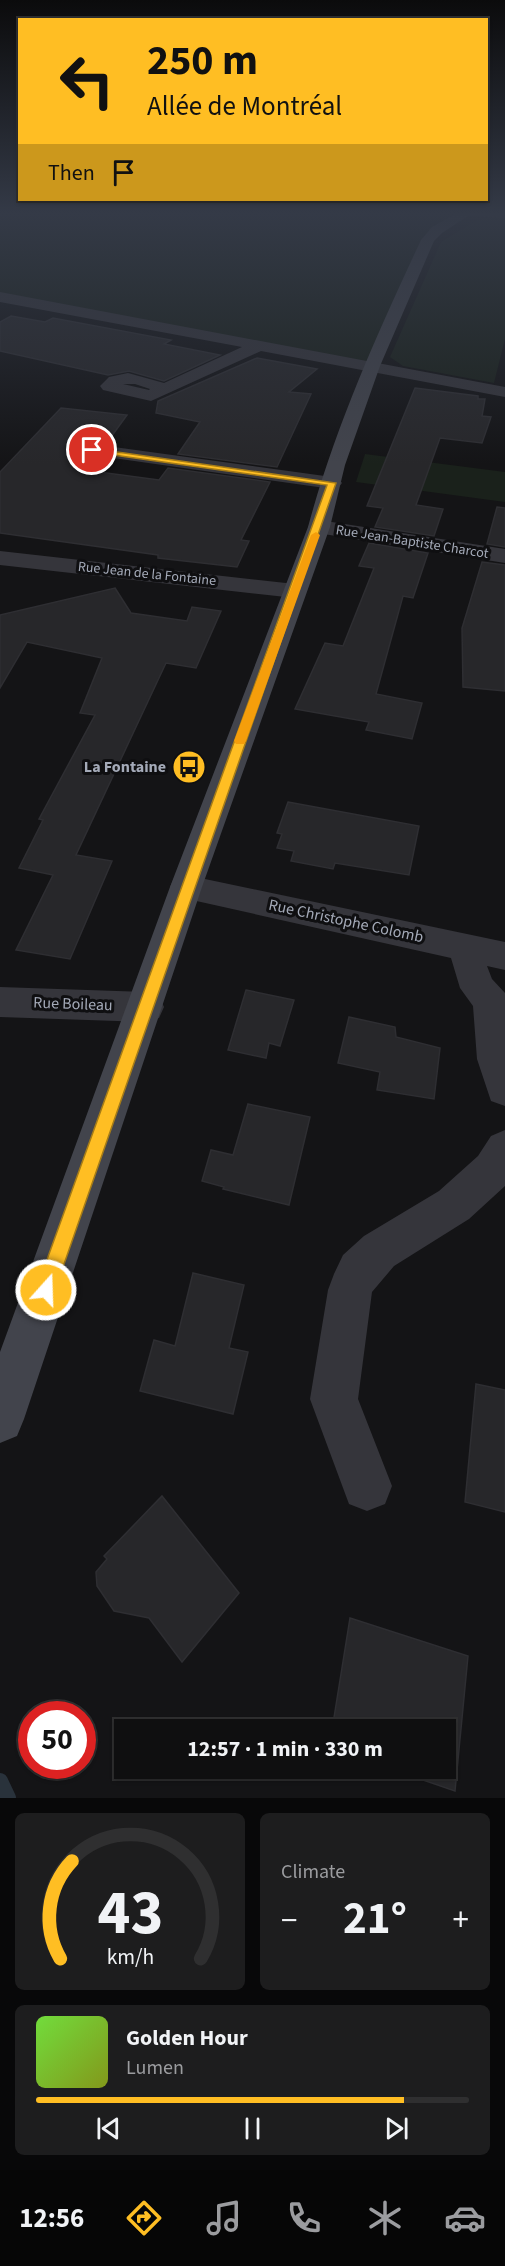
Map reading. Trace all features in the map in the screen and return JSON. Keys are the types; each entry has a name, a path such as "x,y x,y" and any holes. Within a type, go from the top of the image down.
{"main road":[{"path":"0,1419 146,1007 186,887 319,527 335,465 371,366 403,296"}],"street":[{"path":"0,297 505,392"},
{"path":"0,316 26,302"},
{"path":"165,389 261,345"},
{"path":"92,450 332,483"},
{"name":"Rue Jean-Baptiste Charcot","path":"319,527 505,556"},
{"name":"Rue Jean de la Fontaine","path":"0,558 295,591"},
{"name":"Rue Christophe Colomb","path":"186,887 505,956"},
{"path":"468,948 469,965 478,988 498,997 496,1059 505,1089"},
{"name":"Rue Boileau","path":"0,1002 146,1007"},
{"path":"368,1486 334,1399 350,1290 359,1271 379,1251 454,1205 493,1170 505,1149"}],"shaded area":[{"path":"0,296 405,296 371,366"},
{"path":"417,296 505,296 505,339 494,383 403,366 390,357"},
{"path":"365,454 505,472 505,502 356,482"}],"building":[{"path":"11,316 45,322 53,318 171,340 164,344 220,355 164,381 129,371 108,375 0,351 0,322"},
{"path":"257,358 317,369 289,392 311,394 277,467 178,454 200,422 156,413 158,401"},
{"path":"415,388 478,396 478,399 485,399 482,416 491,417 482,443 440,438 416,505 443,509 434,536 375,527 383,508 367,506"},
{"path":"61,408 127,415 106,444 91,442 80,450 85,456 96,458 90,466 103,468 99,472 159,480 168,468 270,482 241,540 249,541 237,567 158,558 158,555 0,533 0,472"},
{"path":"497,507 505,508 505,547 487,544"},
{"path":"369,543 428,553 413,598 403,596 376,694 422,703 412,739 366,730 369,722 295,709 325,643 343,646 374,568 359,566"},
{"path":"482,562 505,565 505,691 463,687 462,628"},
{"path":"115,588 131,613 187,621 192,607 221,611 196,668 166,663 76,855 112,861 70,959 16,950 53,875 19,868 43,820 39,819 95,715 80,713 102,658 27,642 0,688 0,615"},
{"path":"288,802 419,826 409,875 335,863 333,869 291,861 294,851 277,848 282,834 277,833"},
{"path":"246,990 294,1000 280,1046 269,1043 266,1058 228,1050"},
{"path":"349,1017 395,1027 396,1037 440,1048 434,1099 377,1090 380,1072 338,1063"},
{"path":"248,1104 310,1117 289,1205 223,1189 224,1187 202,1181 211,1150 233,1155"},
{"path":"193,1273 244,1285 229,1348 248,1352 233,1414 140,1391 154,1340 175,1346"},
{"path":"476,1384 505,1390 505,1512 465,1502"},
{"path":"162,1496 239,1593 182,1662 149,1618 114,1611 97,1586 96,1572 107,1559 104,1556"},
{"path":"350,1618 468,1656 455,1791 420,1779 456,1779 456,1719 334,1719"}],"waterway":[{"path":"0,1781 8,1798"}],"slow traffic":[{"path":"240,741 316,535"}],"place":[{"name":"La Fontaine","path":"189,767"}],"route":[{"path":"46,1290 186,887 319,527 332,483 92,450"}]}
